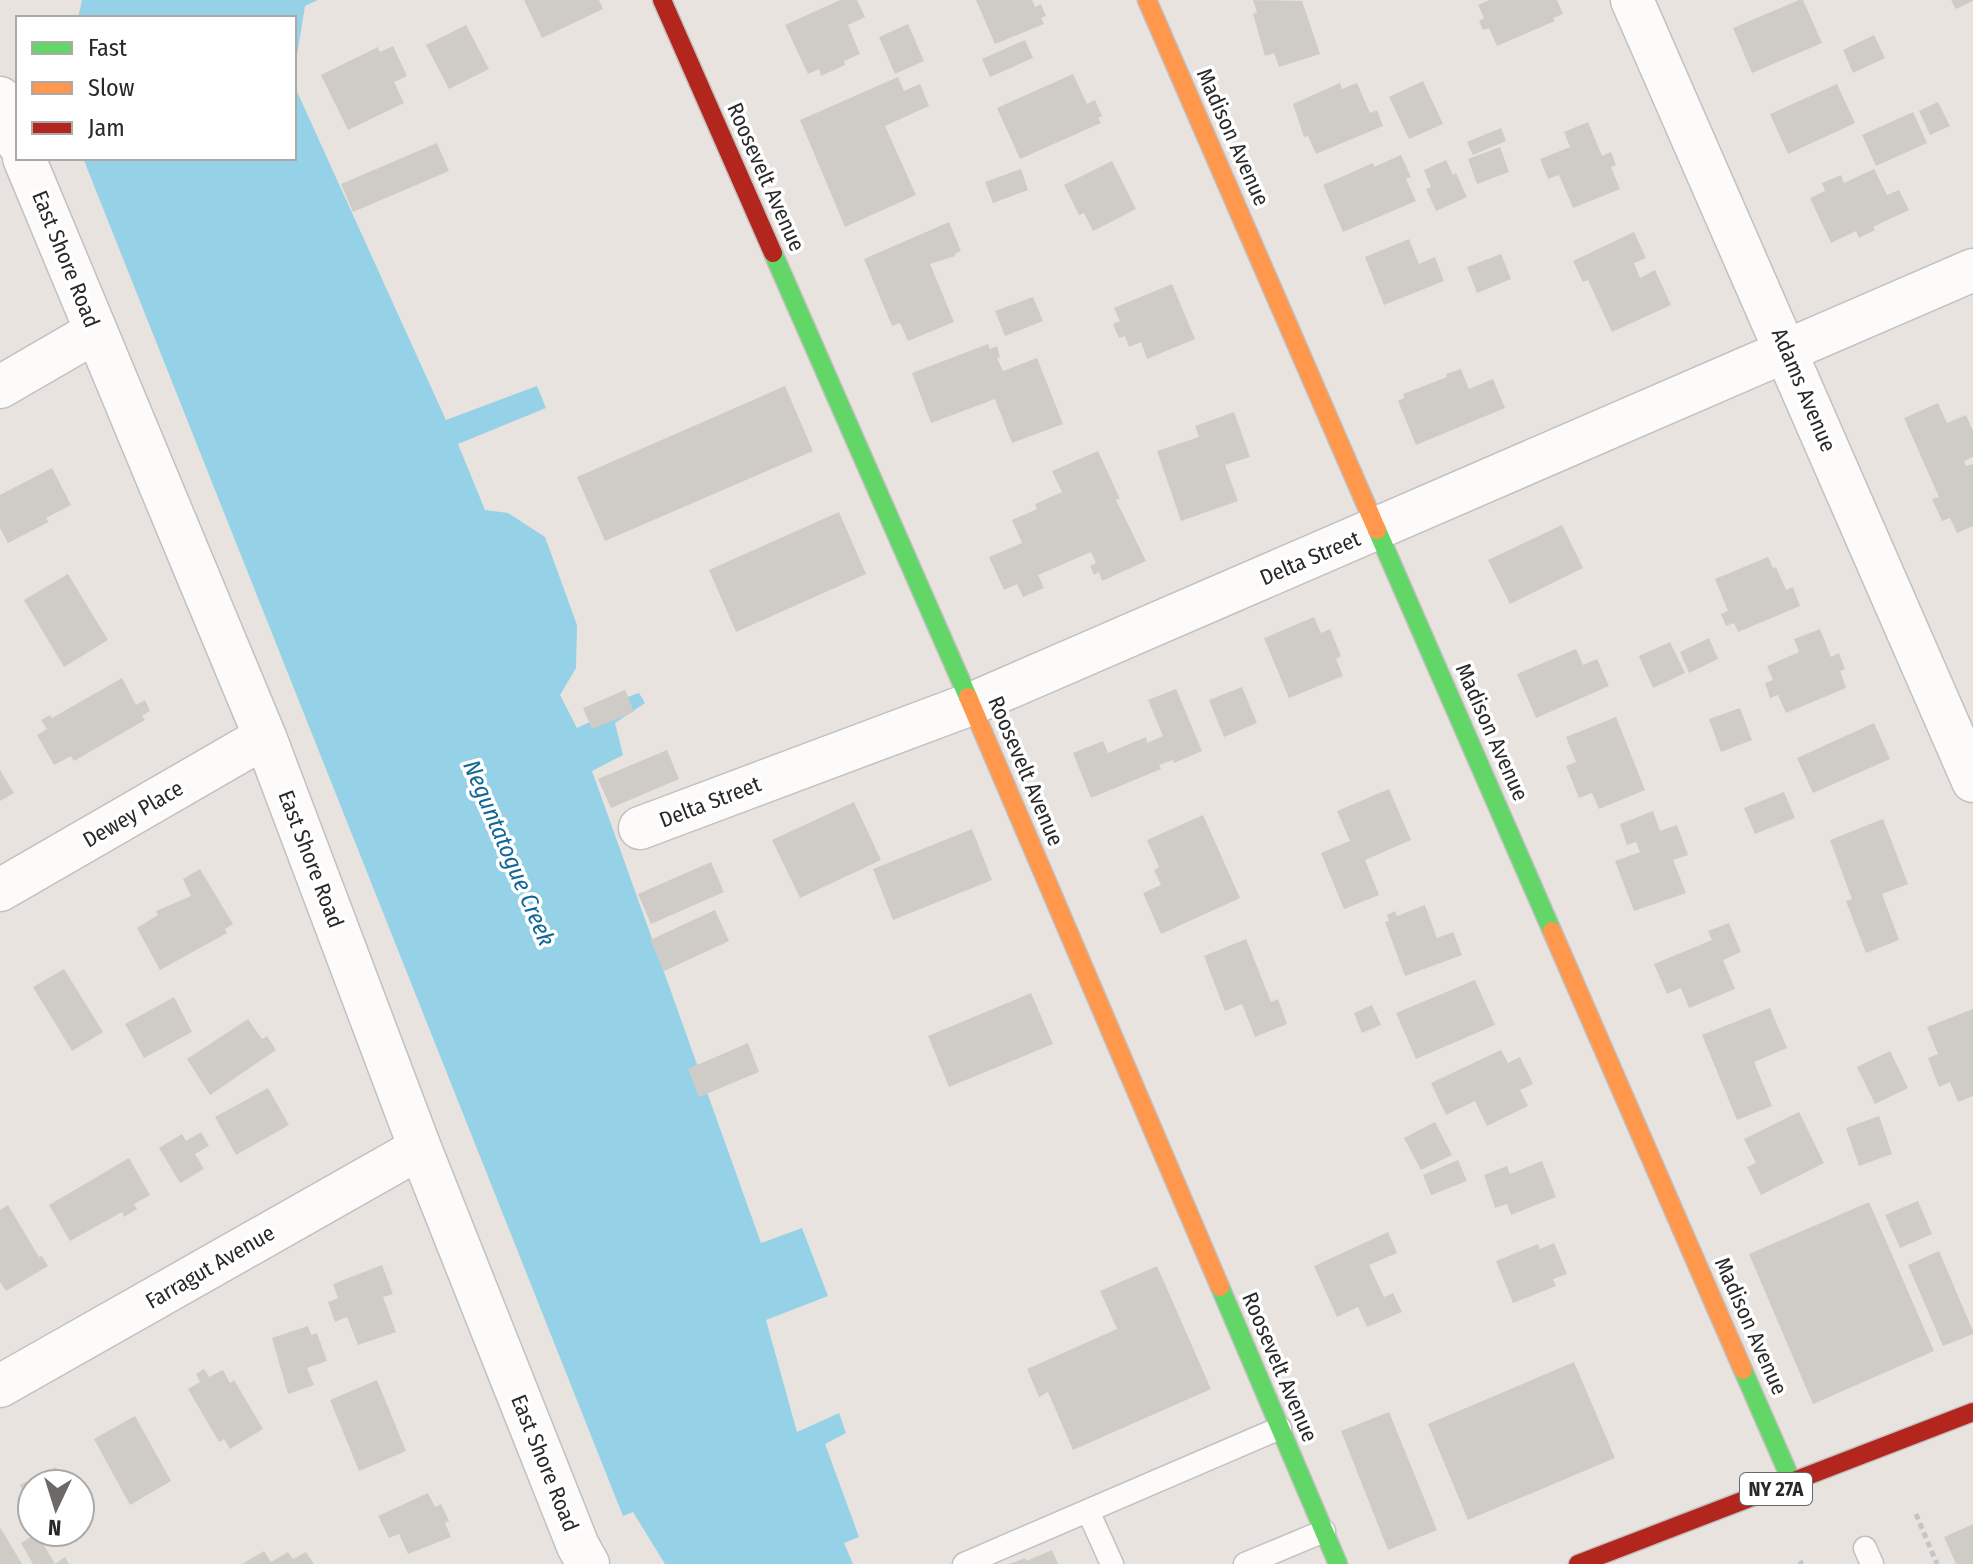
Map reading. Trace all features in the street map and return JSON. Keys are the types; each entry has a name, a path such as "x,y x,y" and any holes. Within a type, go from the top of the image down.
{"street":[{"name":"Roosevelt Avenue","path":"662,0 971,704 1338,1564"},
{"name":"Madison Avenue","path":"1147,0 1792,1482"},
{"name":"Adams Avenue","path":"1632,0 1973,781"},
{"path":"0,98 16,138"},
{"name":"East Shore Road","path":"25,160 265,737 571,1558"},
{"name":"Delta Street","path":"640,828 971,704 1973,270"},
{"path":"0,387 95,332"},
{"name":"Dewey Place","path":"0,890 265,737"},
{"name":"Farragut Avenue","path":"0,1386 420,1148"},
{"name":"NY 27A","path":"1578,1564 1633,1554 1792,1482 1973,1412"}],"lane":[{"path":"964,1564 1280,1428"},
{"path":"1088,1511 1112,1564"},
{"path":"1245,1564 1324,1531"}],"path":[{"path":"1916,1514 1937,1564"}],"water":[{"path":"82,0 318,0 305,6 296,61 296,16 78,16"},
{"name":"Neguntatogue Creek","path":"296,89 446,420 537,386 546,408 458,444 485,510 508,513 545,537 577,625 576,668 560,695 577,728 605,715 602,706 639,693 645,703 615,723 623,755 592,771 761,1243 802,1228 828,1296 766,1320 797,1432 839,1413 846,1433 825,1444 859,1537 844,1543 853,1564 665,1564 633,1512 623,1516 84,160 296,160"}],"building":[{"path":"524,0 599,0 603,9 542,38"},
{"path":"840,0 857,0 865,17 848,25 860,54 821,76 819,69 808,74 785,25"},
{"path":"976,0 1032,0 1035,7 1041,4 1046,16 1041,18 1044,24 995,44"},
{"path":"1253,0 1302,1 1320,54 1279,67 1274,53 1265,56 1253,14 1257,12"},
{"path":"1489,0 1557,0 1563,14 1553,18 1555,21 1497,46 1489,28 1483,30 1479,21 1484,18 1478,5"},
{"path":"1803,0 1822,43 1752,73 1733,28"},
{"path":"1951,0 1973,0 1973,1 1956,9"},
{"path":"908,24 924,61 895,74 879,37"},
{"path":"466,25 489,69 449,89 426,45"},
{"path":"1874,35 1885,58 1853,73 1843,50"},
{"path":"1025,40 1033,58 990,77 982,59"},
{"path":"393,46 407,76 394,82 404,103 348,130 321,75 378,47 380,52"},
{"path":"1073,74 1087,104 1095,100 1102,116 1098,118 1101,123 1020,159 997,108"},
{"path":"898,77 904,91 920,84 929,106 885,126 916,195 845,227 800,120"},
{"path":"1423,81 1443,124 1409,139 1389,97"},
{"path":"1340,83 1342,89 1357,83 1370,113 1377,110 1383,126 1316,154 1308,136 1304,137 1293,104"},
{"path":"1837,84 1855,123 1788,154 1770,114"},
{"path":"1938,102 1950,126 1930,135 1919,111"},
{"path":"1913,112 1927,143 1876,166 1862,135"},
{"path":"1588,122 1602,156 1611,152 1616,165 1611,167 1620,189 1573,208 1559,175 1548,179 1540,159 1570,147 1564,132"},
{"path":"1501,128 1506,141 1473,155 1467,142"},
{"path":"437,143 449,171 353,212 341,184"},
{"path":"1500,147 1509,172 1477,184 1468,159"},
{"path":"1401,155 1411,177 1406,179 1416,201 1343,232 1323,185 1373,163 1374,167"},
{"path":"1446,160 1467,197 1436,211 1426,189 1431,187 1424,170"},
{"path":"1112,161 1136,209 1093,231 1084,213 1079,215 1064,185"},
{"path":"1021,169 1028,190 993,203 985,182"},
{"path":"1874,169 1887,195 1899,190 1909,210 1873,227 1875,230 1859,238 1856,231 1831,243 1810,198 1825,191 1822,183 1841,175 1844,183"},
{"path":"949,222 961,251 930,264 954,322 908,341 900,323 892,326 864,259"},
{"path":"1634,232 1646,258 1634,263 1640,278 1655,270 1671,305 1612,332 1588,280 1583,282 1573,261"},
{"path":"1409,239 1419,264 1435,257 1444,281 1384,305 1365,257"},
{"path":"1501,254 1511,279 1477,293 1467,267"},
{"path":"1172,284 1195,339 1147,359 1141,342 1129,347 1125,336 1119,338 1113,324 1120,321 1114,308"},
{"path":"1033,297 1043,321 1005,336 995,311"},
{"path":"988,344 990,349 997,346 1000,357 997,358 1003,371 1037,358 1063,424 1012,443 995,399 931,423 912,373"},
{"path":"1461,369 1469,389 1493,379 1505,408 1416,445 1398,401 1404,398 1403,394"},
{"path":"785,386 813,451 605,541 577,477"},
{"path":"1938,403 1947,423 1966,415 1973,431 1973,457 1964,461 1966,466 1973,464 1973,526 1957,533 1950,518 1942,521 1932,499 1939,497 1904,418"},
{"path":"1234,412 1250,457 1225,465 1238,501 1181,521 1157,451 1199,437 1195,426"},
{"path":"1098,451 1120,499 1116,500 1146,561 1102,581 1099,572 1094,575 1090,566 1096,563 1091,552 1038,575 1044,588 1023,597 1017,584 1004,590 989,557 1022,543 1012,520 1037,509 1035,504 1062,492 1052,471"},
{"path":"52,468 71,505 46,518 49,522 8,543 0,528 0,495"},
{"path":"839,512 866,574 736,632 709,570"},
{"path":"1562,525 1583,568 1510,604 1488,560"},
{"path":"1768,557 1786,590 1793,587 1800,606 1738,632 1734,623 1726,626 1721,614 1728,611 1715,579"},
{"path":"68,574 108,640 64,667 24,600"},
{"path":"1314,617 1321,633 1330,629 1341,656 1336,659 1343,676 1289,698 1264,638"},
{"path":"1820,629 1831,657 1839,653 1845,669 1840,671 1846,688 1786,713 1778,695 1770,698 1765,683 1773,680 1767,666 1799,652 1794,639"},
{"path":"1709,638 1718,659 1689,673 1680,652"},
{"path":"1670,642 1685,673 1653,688 1639,656"},
{"path":"1576,649 1583,665 1597,659 1609,686 1536,718 1517,674"},
{"path":"122,678 136,705 145,700 150,711 142,716 145,720 74,761 71,756 54,765 37,735 47,729 41,720 50,715 52,718"},
{"path":"1242,687 1257,723 1224,737 1209,700"},
{"path":"1176,689 1202,751 1174,763 1173,760 1159,765 1161,769 1091,798 1073,753 1103,741 1108,753 1146,737 1147,743 1163,736 1148,700"},
{"path":"625,690 634,712 592,729 583,708"},
{"path":"1740,708 1752,740 1721,752 1709,719"},
{"path":"1616,717 1645,790 1599,809 1592,793 1579,798 1566,766 1576,762 1566,737"},
{"path":"1874,723 1890,759 1813,793 1797,758"},
{"path":"667,750 679,779 611,808 598,779"},
{"path":"0,770 14,793 0,801"},
{"path":"1389,789 1411,840 1365,860 1379,895 1344,909 1321,853 1350,841 1337,811"},
{"path":"1784,792 1795,818 1755,834 1744,808"},
{"path":"854,802 881,860 800,898 772,840"},
{"path":"1653,811 1660,831 1677,825 1688,855 1673,860 1686,893 1634,911 1615,861 1640,852 1636,842 1627,845 1620,824"},
{"path":"1203,815 1240,898 1161,934 1143,893 1161,885 1154,870 1159,867 1147,840"},
{"path":"1883,819 1908,884 1882,894 1899,940 1866,953 1846,901 1852,899 1830,840"},
{"path":"972,829 992,880 893,920 873,869"},
{"path":"711,862 724,892 651,924 638,894"},
{"path":"200,869 233,924 225,929 227,933 160,970 137,928 158,915 156,911 191,896 183,879"},
{"path":"1425,905 1437,938 1453,932 1462,955 1405,976 1385,922 1389,921 1387,915 1395,911 1397,916"},
{"path":"715,910 729,941 664,971 650,940"},
{"path":"1729,923 1741,952 1723,960 1735,989 1689,1008 1681,988 1667,994 1654,964 1712,940 1708,931"},
{"path":"1246,939 1271,1002 1278,999 1287,1024 1255,1037 1242,1004 1225,1011 1204,956"},
{"path":"64,969 103,1032 72,1051 33,987"},
{"path":"1475,980 1495,1025 1416,1059 1396,1013"},
{"path":"1031,993 1053,1044 949,1087 928,1036"},
{"path":"174,997 192,1032 144,1058 125,1024"},
{"path":"1372,1005 1381,1025 1362,1033 1354,1013"},
{"path":"1770,1008 1787,1048 1754,1062 1772,1106 1737,1120 1702,1035"},
{"path":"1973,1009 1973,1096 1958,1102 1950,1082 1939,1087 1928,1058 1938,1054 1927,1027"},
{"path":"248,1019 262,1039 267,1036 276,1050 210,1095 187,1059"},
{"path":"748,1043 759,1072 699,1097 688,1069"},
{"path":"1501,1050 1508,1063 1520,1057 1533,1084 1520,1090 1528,1106 1487,1126 1475,1101 1446,1115 1431,1083"},
{"path":"1890,1051 1908,1088 1875,1104 1857,1067"},
{"path":"268,1088 289,1125 236,1155 215,1117"},
{"path":"1799,1112 1824,1163 1761,1195 1747,1167 1756,1163 1744,1139"},
{"path":"1879,1116 1892,1154 1859,1166 1846,1128"},
{"path":"1435,1122 1452,1155 1421,1170 1404,1138"},
{"path":"201,1132 209,1146 195,1154 204,1169 180,1183 159,1148 182,1134 186,1141"},
{"path":"129,1158 150,1195 134,1204 137,1209 124,1217 122,1212 70,1241 49,1205"},
{"path":"1458,1160 1467,1181 1431,1195 1423,1175"},
{"path":"1542,1161 1556,1197 1511,1215 1507,1204 1495,1208 1484,1175 1507,1166 1510,1174"},
{"path":"1918,1201 1932,1234 1900,1248 1885,1215"},
{"path":"1869,1202 1934,1351 1813,1404 1749,1254"},
{"path":"8,1205 39,1257 42,1256 48,1266 6,1291 0,1282 0,1210"},
{"path":"1388,1232 1397,1253 1369,1265 1384,1297 1393,1293 1402,1312 1367,1327 1358,1307 1337,1317 1314,1266"},
{"path":"1554,1243 1567,1274 1553,1279 1556,1286 1513,1303 1496,1261 1538,1244 1540,1249"},
{"path":"1939,1251 1973,1331 1973,1334 1943,1346 1908,1265"},
{"path":"382,1265 393,1294 383,1297 396,1332 358,1345 347,1317 335,1322 328,1302 338,1298 333,1284"},
{"path":"1157,1266 1211,1389 1073,1450 1048,1392 1039,1397 1027,1369 1117,1329 1100,1291"},
{"path":"308,1326 311,1335 317,1333 327,1361 307,1368 314,1385 288,1394 272,1338"},
{"path":"1574,1362 1615,1458 1468,1520 1428,1424"},
{"path":"204,1369 209,1377 223,1370 230,1383 234,1380 263,1429 230,1449 224,1439 219,1442 188,1389 200,1382 196,1374"},
{"path":"377,1380 406,1451 359,1471 330,1400"},
{"path":"1389,1412 1437,1530 1388,1550 1341,1431"},
{"path":"135,1416 171,1481 130,1505 94,1439"},
{"path":"428,1493 435,1507 441,1504 449,1521 445,1523 451,1537 408,1554 399,1534 389,1538 378,1516"},
{"path":"1973,1524 1973,1564 1956,1564 1944,1537"},
{"path":"0,1527 22,1564 0,1564"},
{"path":"24,1548 46,1548 55,1564 33,1564"},
{"path":"1052,1550 1058,1564 1009,1564 1025,1558 1026,1561"},
{"path":"264,1551 271,1562 288,1552 293,1559 306,1552 314,1564 242,1564"},
{"path":"65,1557 69,1564 55,1564"}],"traffic: fast":[{"path":"773,253 968,697"},
{"path":"1377,530 1552,931"},
{"path":"1220,1287 1338,1564"},
{"path":"1743,1370 1792,1482"}],"traffic: slow":[{"path":"1147,0 1377,530"},
{"path":"968,697 1220,1287"},
{"path":"1552,931 1743,1370"}],"traffic: jam":[{"path":"662,0 773,253"},
{"path":"1578,1564 1973,1412"}]}
